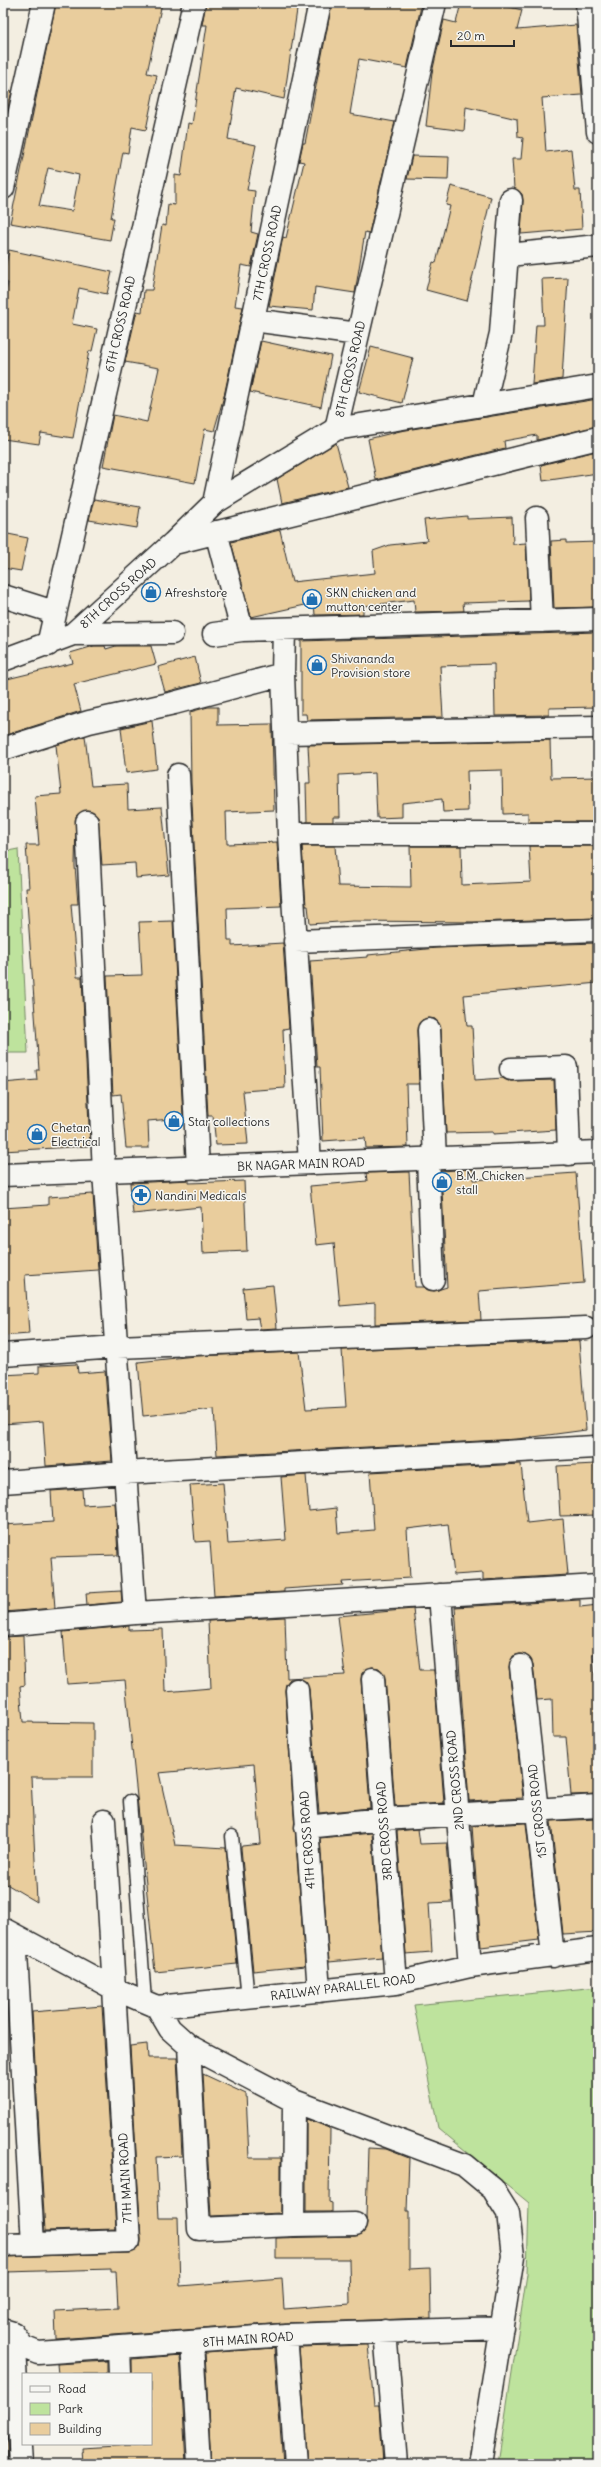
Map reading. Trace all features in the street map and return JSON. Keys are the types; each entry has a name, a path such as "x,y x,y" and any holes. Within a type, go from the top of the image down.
{"street":[{"path":"3,188 44,3"},
{"name":"6TH CROSS ROAD","path":"48,645 54,612 194,3"},
{"name":"7TH CROSS ROAD","path":"214,503 320,3"},
{"name":"8TH CROSS ROAD","path":"3,660 48,645 73,634 173,543 214,503 336,429 435,3"},
{"path":"587,3 598,132"},
{"path":"484,404 501,333 508,256 511,200"},
{"path":"508,256 598,246"},
{"path":"253,320 358,334"},
{"path":"336,429 598,386"},
{"path":"173,543 598,438"},
{"path":"537,518 542,621"},
{"path":"216,532 242,630"},
{"path":"3,596 54,612"},
{"path":"214,634 242,630 598,619"},
{"path":"284,629 283,674 289,834 310,1163"},
{"path":"73,634 172,633"},
{"path":"3,749 89,722 283,674"},
{"path":"286,733 598,727"},
{"path":"178,775 198,1168"},
{"path":"87,822 104,1172 135,1613"},
{"path":"289,834 598,834"},
{"path":"295,941 598,930"},
{"path":"428,1030 432,1159 433,1279"},
{"path":"511,1069 566,1066 569,1154"},
{"name":"BK NAGAR MAIN ROAD","path":"3,1175 598,1152"},
{"path":"3,1355 117,1347 586,1328"},
{"path":"3,1482 124,1473 595,1447"},
{"path":"3,1625 135,1613 598,1586"},
{"name":"2ND CROSS ROAD","path":"440,1595 470,1966"},
{"name":"1ST CROSS ROAD","path":"521,1666 553,1956"},
{"name":"3RD CROSS ROAD","path":"373,1679 396,1983"},
{"name":"4TH CROSS ROAD","path":"297,1690 318,1991"},
{"path":"306,1827 383,1819 458,1815 537,1808 598,1806"},
{"path":"104,1820 115,1989"},
{"path":"9,1932 115,1989 152,2004 170,2029 189,2046 294,2102 464,2165 493,2189 508,2213 513,2256 480,2464"},
{"path":"9,1932 33,2244"},
{"name":"RAILWAY PARALLEL ROAD","path":"152,2004 248,1999 396,1983 470,1966 598,1949"},
{"name":"7TH MAIN ROAD","path":"3,2245 129,2241 115,1989"},
{"path":"189,2046 199,2229 355,2224"},
{"path":"293,2225 294,2102"},
{"name":"8TH MAIN ROAD","path":"8,2331 23,2347 38,2353 286,2335 502,2328"},
{"path":"8,2331 21,2464"},
{"path":"385,2331 396,2464"},
{"path":"286,2335 296,2464"},
{"path":"192,2343 199,2464"},
{"path":"119,2348 120,2373"}],"lane":[{"path":"130,1800 152,2004"},
{"path":"232,1836 248,1999"}],"green space":[{"path":"18,849 28,1053 3,1053 3,852"},
{"path":"598,1987 598,2464 498,2464 527,2274 529,2203 438,2128 414,2005"}],"building":[{"path":"56,3 162,3 147,73 157,75 146,130 132,127 128,153 123,152 111,218 114,218 110,240 10,223","holes":["48,168 79,175 72,211 39,206"]},
{"path":"206,3 298,3 284,99 236,88 228,139 256,145 247,190 255,191 251,232 258,234 251,267 241,265 235,306 243,307 224,396 214,431 205,429 195,483 103,466 113,415 147,422 159,368 125,362 137,311 142,312 144,290 152,290 162,225 166,226 168,204 175,205 175,175 181,176 188,123 192,124 207,25 202,25"},
{"path":"332,3 421,3 407,68 359,59 350,114 395,122 369,233 365,232 355,293 315,287 313,310 269,306 283,237 286,238 304,162 299,161 303,143 305,143"},
{"path":"461,3 493,3 522,10 517,30 576,25 582,95 542,98 546,152 571,149 575,190 580,190 582,229 521,234 523,201 522,194 514,188 512,159 521,159 523,138 518,137 517,119 466,107 464,131 426,126 432,73 444,20 456,23"},
{"path":"3,89 12,91 3,130"},
{"path":"412,156 449,157 448,180 407,179"},
{"path":"451,186 491,197 467,301 426,290 433,262 436,263 450,206 446,205"},
{"path":"9,250 112,272 107,294 79,288 72,324 97,329 92,351 89,351 73,438 41,433 39,444 3,439 3,304 8,283 3,282 3,278"},
{"path":"568,278 562,379 532,384 536,325 544,325 542,279"},
{"path":"261,341 331,356 321,407 250,392"},
{"path":"371,347 413,358 402,403 359,392"},
{"path":"598,399 598,426 537,440 537,435 504,441 505,448 376,480 368,439 400,431"},
{"path":"336,443 348,487 282,503 277,479"},
{"path":"596,451 598,473 543,481 541,465"},
{"path":"94,499 140,507 137,528 89,520"},
{"path":"467,516 467,519 512,517 513,544 526,543 529,601 463,603 464,611 415,612 414,600 363,606 363,614 315,615 314,603 251,617 231,542 280,530 292,582 375,573 373,551 390,545 427,541 424,520"},
{"path":"3,533 28,538 21,571 3,568"},
{"path":"566,540 566,543 598,542 598,607 554,608 551,541"},
{"path":"598,632 598,707 549,708 549,715 495,716 494,664 440,666 443,717 307,720 306,714 301,714 301,641"},
{"path":"94,646 105,646 106,649 116,646 151,646 156,664 74,684 81,711 3,736 3,680 73,663 70,653"},
{"path":"195,657 201,683 165,692 158,667"},
{"path":"208,707 218,707 218,725 272,724 274,810 226,812 227,844 277,842 281,906 227,908 228,940 232,940 232,946 283,943 289,1028 283,1029 285,1088 243,1091 248,1144 216,1145 213,1116 208,1116 191,783 190,712"},
{"path":"152,721 157,769 126,773 121,728"},
{"path":"85,736 91,786 127,784 128,809 162,807 169,875 136,878 135,863 102,865 98,816 87,810 76,816 75,866 78,904 71,904 77,977 82,977 90,1146 3,1151 3,1083 37,1080 36,1070 39,1070 26,888 29,888 26,845 39,845 35,796 61,794 56,745"},
{"path":"550,740 551,778 598,777 598,822 528,822 528,813 503,814 502,770 467,771 468,811 443,812 442,799 402,803 402,817 377,818 375,773 339,775 340,817 333,817 333,822 307,822 306,783 310,783 308,745"},
{"path":"302,846 335,846 338,886 411,887 410,846 461,846 462,885 531,882 529,846 598,846 598,918 473,922 353,921 310,924 308,906 306,906"},
{"path":"173,921 183,1118 148,1121 149,1148 126,1148 121,1094 113,1095 107,976 142,975 139,922"},
{"path":"598,943 598,983 464,995 467,1026 472,1026 475,1080 503,1078 511,1081 554,1080 556,1130 493,1134 493,1132 446,1133 441,1029 435,1019 428,1018 422,1020 417,1030 419,1084 406,1084 408,1147 366,1148 365,1138 323,1141 320,1067 317,1067 310,961 368,957 368,955 436,948"},
{"path":"473,1169 473,1180 576,1173 584,1283 479,1291 481,1320 375,1324 375,1303 340,1306 334,1243 316,1245 310,1186 367,1181 366,1173 409,1172 415,1287 424,1287 434,1291 447,1287 441,1171"},
{"path":"189,1180 189,1183 244,1181 247,1251 203,1253 201,1207 133,1214 130,1183"},
{"path":"93,1194 98,1270 25,1275 29,1334 3,1336 3,1208 48,1205 48,1197"},
{"path":"273,1285 277,1328 260,1329 258,1318 246,1319 243,1288"},
{"path":"579,1341 586,1430 518,1439 217,1455 214,1409 143,1416 138,1362 195,1356 299,1352 306,1409 346,1407 342,1350"},
{"path":"77,1364 78,1373 105,1371 112,1461 46,1466 43,1421 3,1424 3,1375 39,1373 39,1366"},
{"path":"521,1464 527,1523 563,1519 568,1575 483,1580 483,1573 454,1575 448,1524 407,1529 410,1578 342,1582 343,1585 284,1589 284,1592 214,1596 210,1541 195,1542 190,1485 223,1483 228,1544 286,1540 281,1477 306,1475 309,1511 336,1508 338,1533 374,1530 370,1472"},
{"path":"595,1464 598,1515 560,1516 557,1466"},
{"path":"82,1489 83,1505 115,1503 118,1555 51,1557 55,1608 3,1612 3,1525 53,1522 51,1491"},
{"path":"121,1591 122,1602 87,1605 86,1593"},
{"path":"580,1600 580,1607 598,1605 598,1653 593,1654 598,1720 598,1794 571,1795 566,1737 553,1737 552,1699 537,1700 533,1664 526,1655 520,1654 513,1656 509,1667 523,1798 469,1801 455,1607"},
{"path":"413,1609 420,1670 434,1670 444,1803 395,1806 385,1678 379,1668 372,1667 362,1673 361,1680 370,1808 319,1813 309,1689 302,1679 290,1679 286,1684 285,1691 305,1966 253,1971 241,1848 242,1846 261,1844 254,1764 159,1773 175,1845 226,1848 237,1964 155,1972 125,1680 67,1684 63,1632 129,1626 129,1630 163,1629 165,1692 211,1688 208,1621 285,1617 287,1678 345,1675 338,1616"},
{"path":"23,1636 25,1685 20,1686 23,1722 93,1723 93,1777 31,1777 37,1902 3,1882 3,1637"},
{"path":"598,1819 598,1932 563,1934 551,1821"},
{"path":"526,1823 539,1940 481,1947 472,1826"},
{"path":"418,1829 420,1844 447,1843 452,1902 429,1903 432,1952 406,1954 397,1831"},
{"path":"372,1833 382,1957 329,1962 320,1838"},
{"path":"102,2006 116,2229 45,2231 32,2012"},
{"path":"147,2044 148,2058 177,2058 182,2156 156,2157 159,2218 178,2218 180,2286 282,2278 284,2309 350,2304 349,2259 276,2259 276,2238 355,2236 362,2234 367,2224 368,2148 386,2149 409,2158 407,2211 409,2211 409,2269 430,2268 431,2318 285,2323 56,2339 55,2311 118,2308 116,2271 111,2271 111,2269 6,2272 5,2257 129,2253 140,2247 141,2240 130,2046"},
{"path":"203,2074 246,2094 249,2158 281,2158 281,2213 211,2216"},
{"path":"306,2119 330,2128 329,2202 332,2203 332,2212 306,2212"},
{"path":"368,2345 374,2405 379,2405 383,2463 308,2464 299,2347"},
{"path":"274,2348 283,2464 211,2464 205,2353"},
{"path":"180,2355 186,2464 83,2464 82,2448 152,2445 152,2373 132,2373 132,2359"},
{"path":"107,2361 107,2373 58,2373 57,2364"},
{"path":"3,2374 8,2464 3,2464"}],"place":[{"name":"Afreshstore","path":"151,592"},
{"name":"SKN chicken and mutton center","path":"312,599"},
{"name":"Shivananda Provision store","path":"317,665"},
{"name":"Star collections","path":"174,1121"},
{"name":"Chetan Electrical","path":"37,1134"},
{"name":"B.M. Chicken stall","path":"442,1182"},
{"name":"Nandini Medicals","path":"141,1195"}]}
